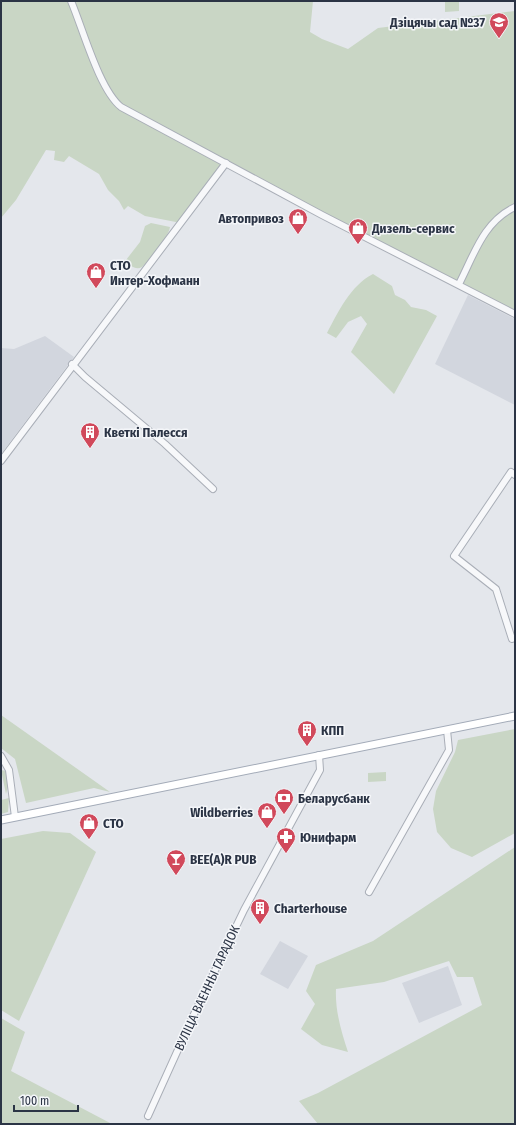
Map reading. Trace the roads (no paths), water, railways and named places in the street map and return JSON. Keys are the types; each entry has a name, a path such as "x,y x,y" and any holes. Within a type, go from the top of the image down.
{"main road":[{"path":"1,820 515,716"}],"street":[{"path":"71,1 100,75 117,103 133,114 322,215 515,314"},
{"path":"1,461 72,364 226,163"},
{"path":"459,284 485,232 494,221 515,207"},
{"path":"72,364 85,377 165,444 213,489"},
{"path":"515,475 511,472 454,556 496,589 512,639 515,638"},
{"path":"369,892 449,750 447,730"},
{"name":"ВУЛІЦА ВАЕННЫ ГАРАДОК","path":"148,1116 195,1012 244,910 320,770 320,755"},
{"path":"1,756 9,770 15,817"}],"place":[{"name":"Дзіцячы сад №37","path":"499,39"},
{"name":"Автопривоз","path":"298,235"},
{"name":"Дизель-сервис","path":"358,245"},
{"name":"СТО Интер-Хофманн","path":"96,289"},
{"name":"Кветкі Палесся","path":"90,449"},
{"name":"КПП","path":"307,747"},
{"name":"Беларусбанк","path":"284,815"},
{"name":"Wildberries","path":"267,829"},
{"name":"СТО","path":"89,840"},
{"name":"Юнифарм","path":"286,854"},
{"name":"BEE(A)R PUB","path":"176,876"},
{"name":"Charterhouse","path":"260,925"}]}
